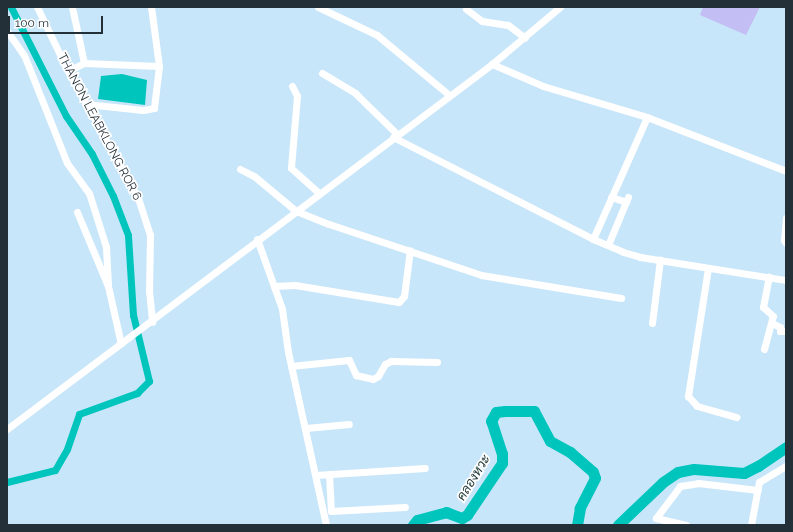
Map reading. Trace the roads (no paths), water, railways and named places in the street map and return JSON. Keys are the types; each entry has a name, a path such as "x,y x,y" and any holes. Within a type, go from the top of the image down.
{"street":[{"name":"THANON LEABKLONG ROR 6","path":"37,7 68,71 138,198 150,235 149,291 152,322"},
{"path":"72,7 84,63"},
{"path":"86,104 152,109 155,105 159,66 151,7"},
{"path":"318,7 377,35 450,96"},
{"path":"7,429 152,322 395,135 492,64 525,38 560,7"},
{"path":"466,9 482,21 508,25 525,38"},
{"path":"7,31 24,55 67,163 89,192 106,247 108,286 121,344"},
{"path":"68,71 84,63 159,66"},
{"path":"492,64 543,86 647,116 786,171"},
{"path":"322,73 356,93 395,135 593,239 631,255 786,280"},
{"path":"292,86 297,96 291,168 319,193"},
{"path":"593,239 647,116"},
{"path":"240,169 254,176 296,211 481,275 621,298"},
{"path":"608,245 627,200 611,197"},
{"path":"77,212 108,286"},
{"path":"786,218 784,240 786,244"},
{"path":"257,240 283,315 291,366 306,428 326,525"},
{"path":"274,286 295,285 399,302 404,296 410,250"},
{"path":"652,323 660,260"},
{"path":"708,268 688,396 696,406 736,416"},
{"path":"764,349 772,323 773,313 763,307 769,277"},
{"path":"772,323 780,327 780,331 786,331"},
{"path":"291,366 349,360 356,375 373,379 378,376 385,364 391,360 437,362"},
{"path":"306,428 348,424"},
{"path":"751,525 759,482 786,466"},
{"path":"316,475 425,468"},
{"path":"329,474 331,511 405,508"},
{"path":"686,525 656,518 680,486 698,483 758,490"}],"waterway":[{"path":"7,482 55,470 67,449 79,414 137,393 149,381 133,315 128,235 113,196 92,154 66,116 11,7"},
{"name":"คลองหวะ","path":"413,525 417,520 446,512 462,518 467,515 502,463 502,454 491,421 496,412 505,411 534,411 550,441 570,452 593,472 595,478 580,508 577,525"},
{"name":"คลองหวะ","path":"618,525 663,482 678,472 694,469 744,473 758,466 786,447"}]}
